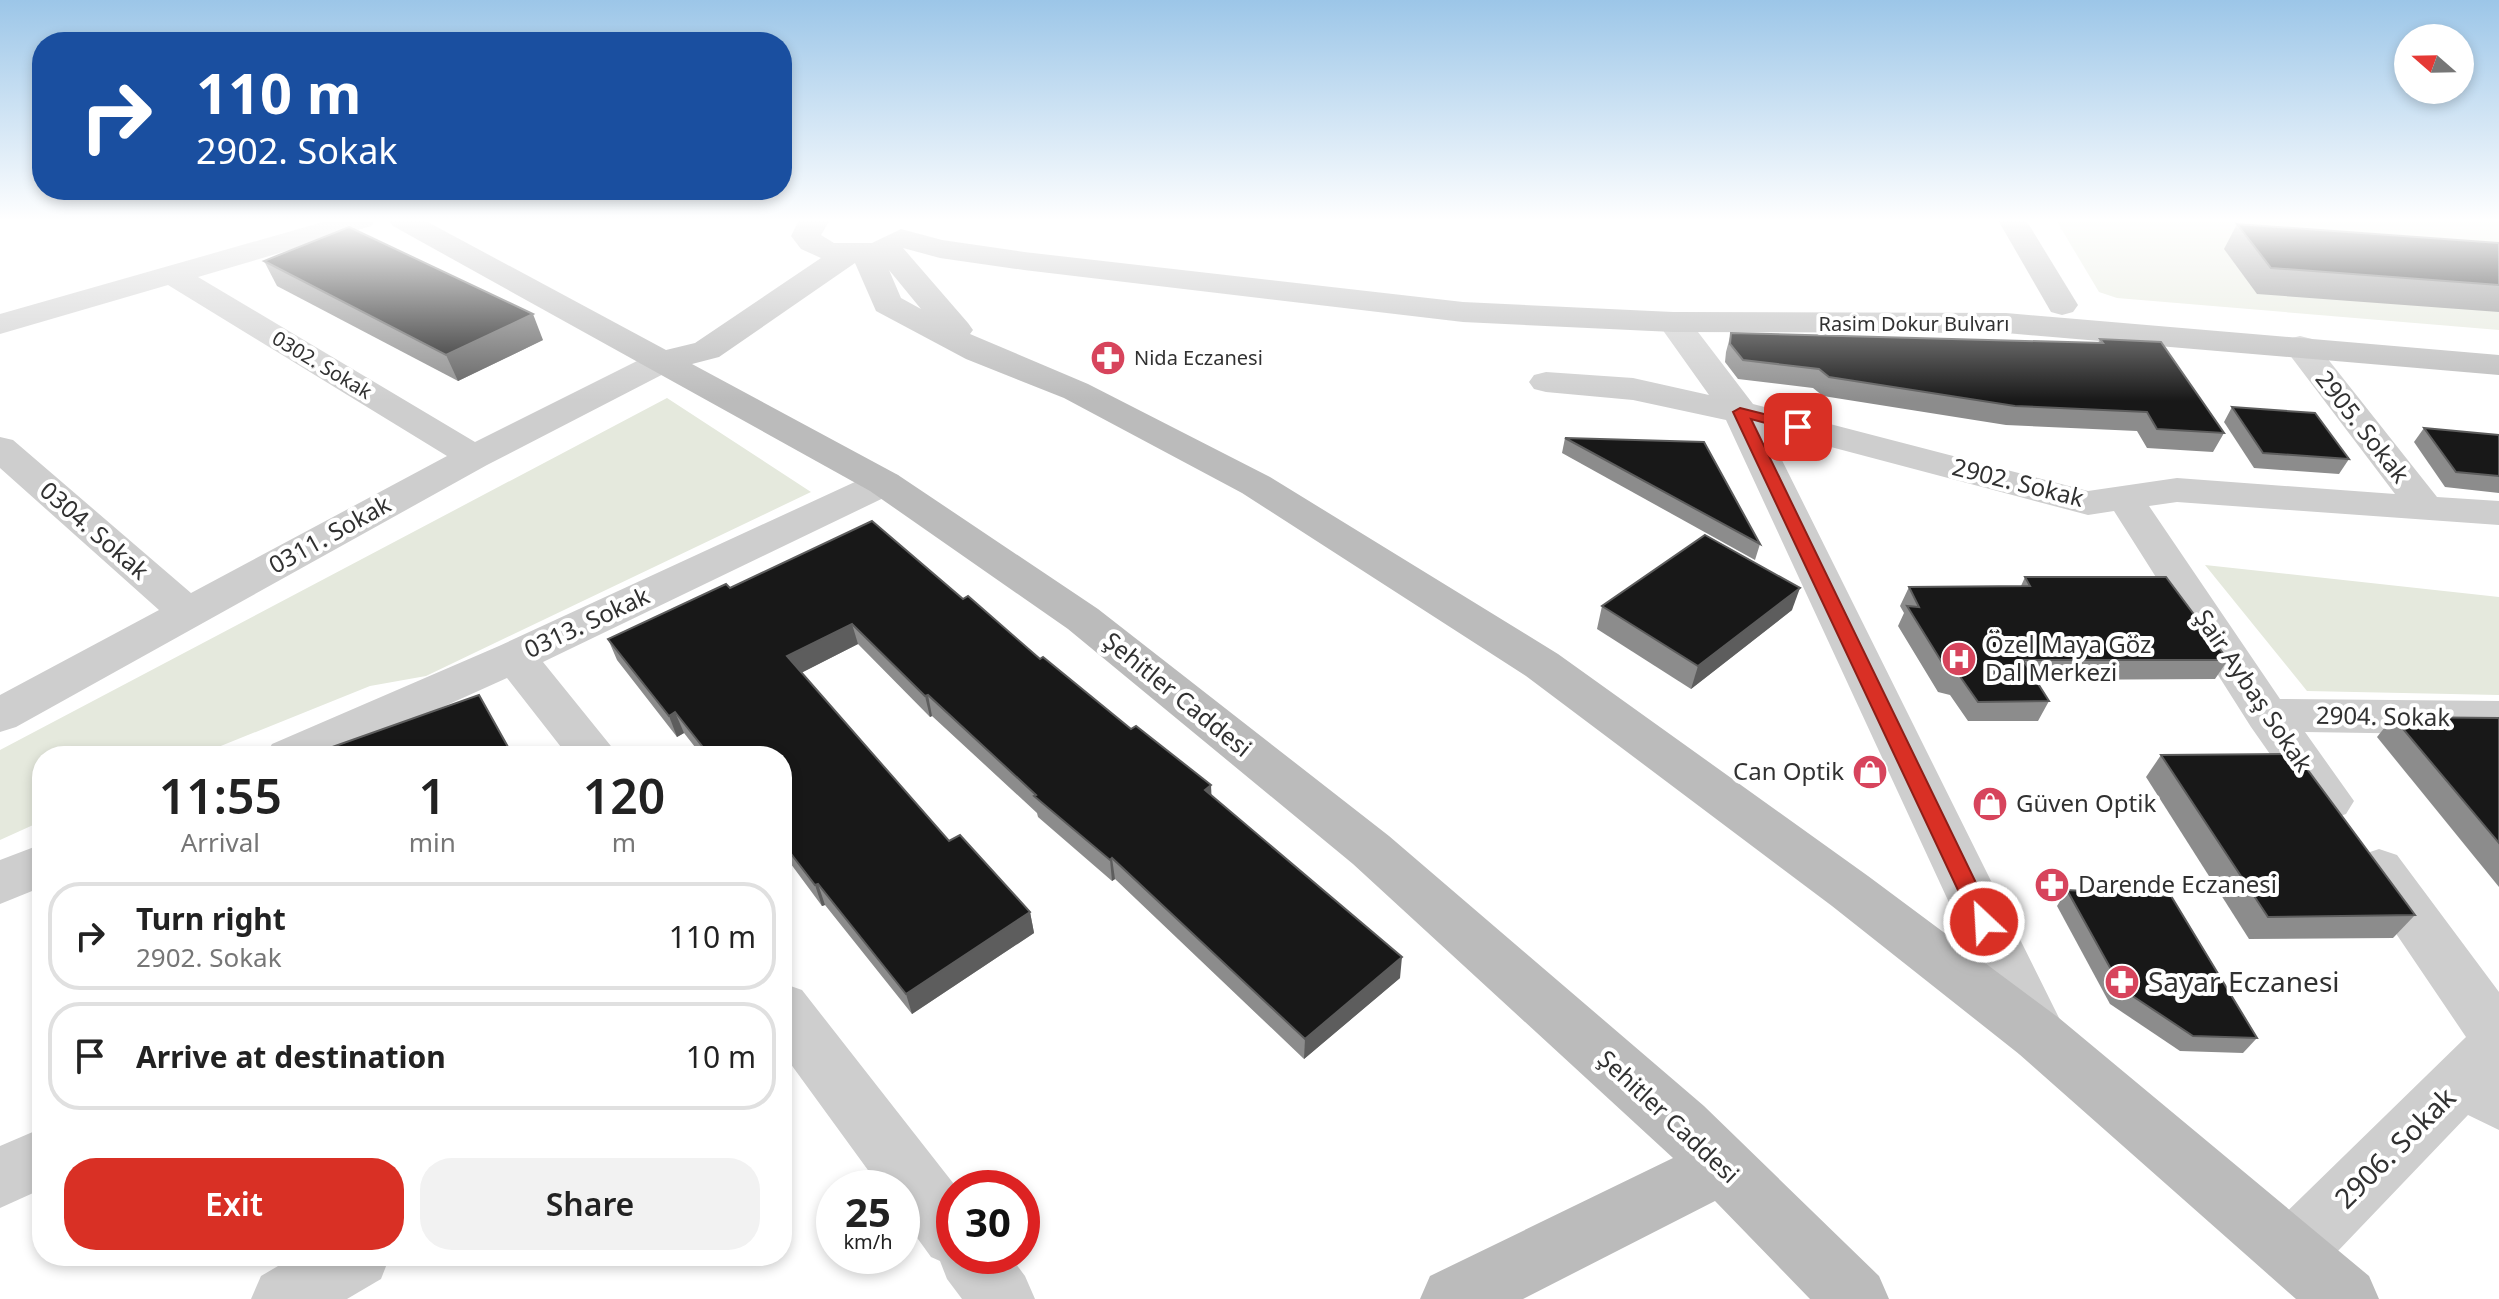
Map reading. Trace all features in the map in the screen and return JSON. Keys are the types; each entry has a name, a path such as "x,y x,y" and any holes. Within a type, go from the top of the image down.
{"street":[{"path":"0,324 145,281"},
{"name":"0302. Sokak","path":"183,281 474,457"},
{"name":"Şehitler Caddesi","path":"515,281 884,483 1083,619 1371,850 1683,1126 1856,1299"},
{"path":"663,361 707,350 797,281"},
{"path":"877,281 887,304 978,352 1076,391 1256,485 1542,665 1850,891 2039,1036 2346,1299"},
{"name":"Rasim Dokur Bulvarı","path":"1191,281 1463,312 1673,322 2006,323 2499,365"},
{"path":"1400,281 1471,289 1938,299 2062,305 2499,344"},
{"path":"2048,281 2062,305"},
{"path":"1673,322 1740,412 2039,1036"},
{"name":"2905. Sokak","path":"2300,346 2425,507"},
{"name":"0311. Sokak","path":"0,715 474,457 663,361"},
{"name":"2902. Sokak","path":"1546,382 1633,389 1740,412 2088,503 2177,490 2499,513"},
{"name":"0304. Sokak","path":"0,448 188,613"},
{"name":"0313. Sokak","path":"312,746 515,657 884,483"},
{"name":"Şair Aybaş Sokak","path":"2124,497 2490,1065"},
{"path":"515,657 587,746"},
{"name":"2904. Sokak","path":"2267,715 2499,718"},
{"path":"0,883 32,869"},
{"path":"792,1022 936,1211"},
{"name":"2906. Sokak","path":"2292,1252 2490,1065"},
{"path":"0,1178 32,1162"},
{"path":"1453,1299 1722,1166"},
{"path":"284,1299 341,1266"},
{"path":"983,1274 1002,1299"}],"shaded area":[{"path":"2092,281 2499,281 2499,330 2117,298 2099,292"},
{"path":"667,398 811,492 426,676 370,686 221,746 32,746 32,826 0,840 0,750"},
{"path":"2205,565 2499,597 2499,695 2307,691"}],"building":[{"path":"302,281 462,281 533,314 446,355"},
{"path":"2440,281 2499,281 2499,285"},
{"path":"1731,333 2161,342 2224,433 2157,429 2147,412 2015,406 1829,377 1819,369 1743,360 1730,344"},
{"path":"2232,407 2315,413 2349,459 2263,453"},
{"path":"2424,428 2499,435 2499,476 2456,472"},
{"path":"1565,438 1704,442 1760,544"},
{"path":"872,521 963,599 968,596 1040,659 1043,657 1131,729 1136,726 1211,785 1205,790 1402,957 1305,1039 1112,858 1110,860 1034,796 852,624 787,656 949,841 960,835 1030,912 906,994 792,855 792,746 702,746 675,712 669,716 608,639 726,584 730,588"},
{"path":"1705,535 1800,588 1698,666 1602,606"},
{"path":"2025,577 2166,577 2228,660 2023,660 2049,701 1978,702 1959,675 1948,672 1907,606 1919,607 1909,587 2030,586"},
{"path":"479,695 507,746 335,746"},
{"path":"2393,717 2499,718 2499,843"},
{"path":"2296,754 2415,915 2268,917 2161,755"},
{"path":"2067,890 2171,896 2257,1038 2193,1036 2122,989"}],"place":[{"name":"Nida Eczanesi","path":"1108,358"},
{"name":"Özel Maya Göz Dal Merkezi","path":"1959,659"},
{"name":"Can Optik","path":"1870,772"},
{"name":"Güven Optik","path":"1990,804"},
{"name":"Darende Eczanesi","path":"2052,885"},
{"name":"Sayar Eczanesi","path":"2122,982"}],"route":[{"path":"1798,427 1740,412 1984,922"}]}
